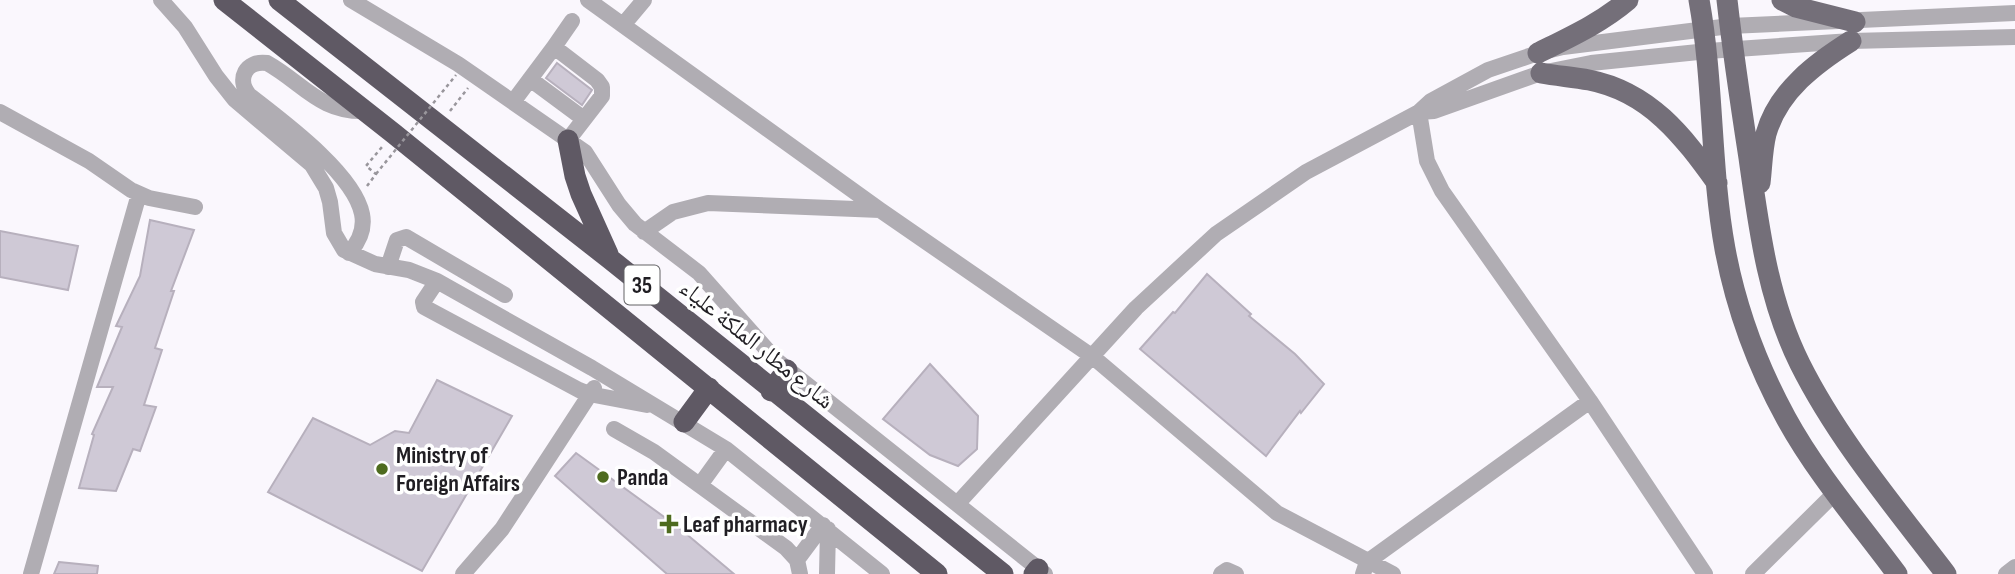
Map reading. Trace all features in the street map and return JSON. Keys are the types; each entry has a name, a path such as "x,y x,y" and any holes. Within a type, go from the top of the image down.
{"highway":[{"name":"35","path":"225,0 937,574"},
{"name":"شارع مطار الملكة علياء","path":"279,0 1003,574"},
{"path":"568,140 581,194 610,260"},
{"path":"771,391 787,370"},
{"path":"684,422 709,388"}],"main road":[{"path":"1539,63 1628,0"},
{"path":"1699,0 1708,51 1725,248 1742,317 1754,352 1787,420 1897,574"},
{"path":"1727,0 1756,209 1769,282 1799,363 1817,396 1866,468 1946,574"},
{"path":"1756,209 1766,136 1773,115 1798,82 1853,31 1782,0"},
{"path":"1539,63 1608,85 1643,101 1673,125 1718,183"}],"street":[{"path":"161,0 185,27 216,76 235,100 312,165 326,188 337,240 349,253 362,260 421,274 437,281 684,422 726,449 882,574"},
{"path":"351,0 458,64 568,140 592,160 620,205 644,232 699,273 766,351 958,503 1039,572"},
{"path":"588,0 880,209 1093,357 1271,509 1365,568 1393,574"},
{"path":"623,25 644,0"},
{"path":"958,503 1136,308 1216,234 1306,172 1419,112 1437,97 1488,71 1539,63 1591,63 1733,50 1853,31 2015,13"},
{"path":"513,102 572,21"},
{"path":"1539,63 1590,43 1730,26 2015,37"},
{"path":"554,47 603,87 602,96 568,140"},
{"path":"349,253 359,239 363,223 361,208 351,191 307,141 249,95 243,85 243,74 250,65 267,63 323,103 344,110 366,111"},
{"path":"530,79 584,119"},
{"path":"0,112 89,161 139,194 195,207"},
{"path":"1419,112 1427,161 1442,191 1590,401 1705,574"},
{"path":"31,574 139,194"},
{"path":"644,232 673,212 708,203 880,209"},
{"path":"388,267 397,240 406,237 505,295"},
{"path":"421,274 432,252"},
{"path":"437,281 423,302 424,307 584,392 660,408"},
{"path":"472,571 495,535 502,529 597,371"},
{"path":"1365,568 1590,401"},
{"path":"614,429 642,443 786,548 799,567 825,527"},
{"path":"700,485 726,449"},
{"path":"1753,574 1836,492"},
{"path":"825,527 827,574"},
{"path":"2006,574 2015,567"},
{"path":"1221,574 1227,570 1236,574"}],"path":[{"path":"373,157 366,166 376,174 456,75"}],"building":[{"path":"557,63 592,90 582,105 546,78"},
{"path":"150,220 194,230 171,291 174,291 155,348 162,350 144,405 156,407 140,451 133,449 116,491 79,488 94,435 92,434 113,387 97,387 122,327 116,326 140,276"},
{"path":"0,231 78,246 68,290 0,277"},
{"path":"1207,274 1324,384 1266,456 1140,349 1173,312 1175,313"},
{"path":"930,364 978,416 977,449 958,466 930,455 883,419"},
{"name":"Ministry of Foreign Affairs","path":"437,380 512,416 422,571 268,492 313,418 370,445 395,431 409,433"},
{"path":"576,453 678,527 734,574 667,574 555,476"},
{"path":"59,562 98,566 97,574 54,574"}],"place":[{"name":"Ministry of Foreign Affairs","path":"382,469"},
{"name":"Panda","path":"603,477"},
{"name":"Leaf pharmacy","path":"669,524"}]}
